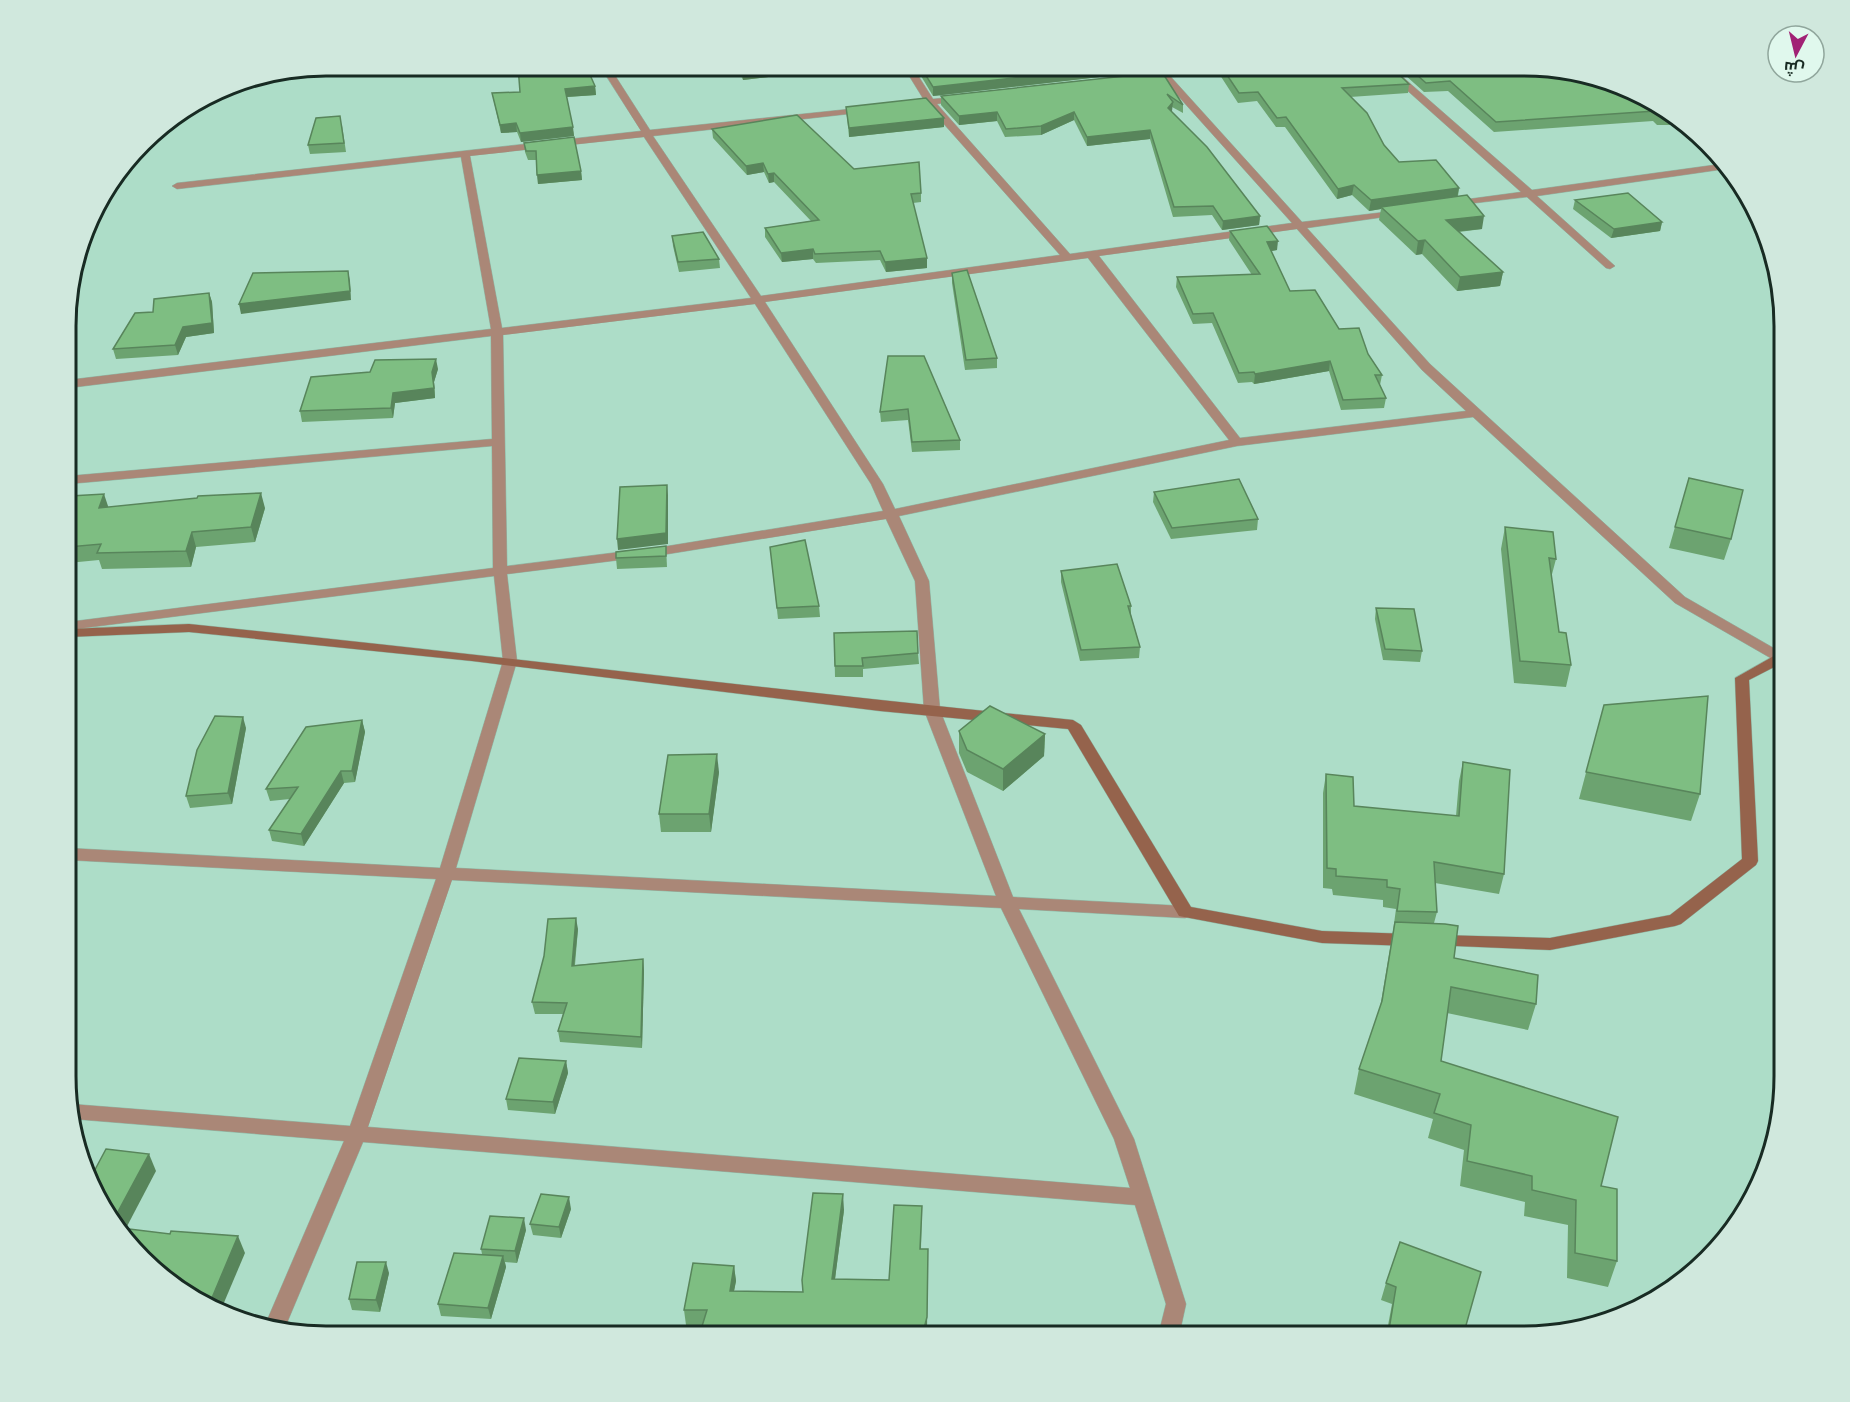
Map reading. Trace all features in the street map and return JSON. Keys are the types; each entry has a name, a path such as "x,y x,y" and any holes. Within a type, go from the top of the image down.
{"street":[{"path":"611,77 759,300 877,484 922,581 932,710 1008,903 1124,1140 1176,1304 1170,1326"},
{"path":"914,77 930,102 1068,258"},
{"path":"1130,79 1138,77"},
{"path":"1166,77 1426,367 1680,600 1774,653"},
{"path":"1398,77 1468,136 1528,194 1610,266"},
{"path":"895,105 977,96"},
{"path":"177,186 871,108"},
{"path":"277,1321 357,1133 446,874 510,661 500,571 497,331 465,154"},
{"path":"1437,207 1717,168"},
{"path":"76,383 759,300 1414,210"},
{"path":"1091,255 1237,442"},
{"path":"76,625 668,550 890,514 1237,442 1476,413"},
{"path":"76,479 498,442"},
{"path":"76,633 189,628 510,661 1073,725 1185,912"},
{"path":"76,854 1185,912 1322,937 1550,944 1675,920 1750,861 1742,678 1774,662"},
{"path":"79,1112 1142,1197"}],"building":[{"path":"519,77 591,77 595,86 565,89 573,127 520,133 516,123 500,125 492,93 520,92"},
{"path":"927,77 1023,77 933,87"},
{"path":"1116,77 1165,77 1183,105 1167,94 1173,102 1168,108 1207,147 1260,216 1223,221 1213,206 1174,207 1150,130 1087,137 1074,112 1041,126 1006,129 997,112 959,116 941,96"},
{"path":"1228,77 1402,77 1409,84 1342,88 1367,113 1384,145 1399,162 1436,160 1459,188 1371,200 1354,185 1338,189 1286,117 1277,118 1258,92 1239,93"},
{"path":"1419,77 1540,77 1572,81 1604,90 1651,111 1496,122 1450,81 1426,83"},
{"path":"926,98 944,118 849,128 846,107"},
{"path":"797,115 854,169 919,162 921,193 911,194 927,258 885,262 880,251 815,254 813,249 781,253 765,228 819,220 774,173 768,174 763,163 746,166 712,129"},
{"path":"340,116 344,143 308,145 316,118"},
{"path":"574,137 581,171 537,175 536,151 526,151 524,143"},
{"path":"1628,193 1662,222 1614,229 1575,200"},
{"path":"1467,195 1484,216 1446,220 1503,272 1460,277 1425,240 1418,241 1381,207"},
{"path":"1267,226 1278,241 1267,242 1290,291 1315,290 1339,329 1359,328 1368,354 1382,375 1375,375 1386,398 1343,400 1330,361 1255,374 1254,372 1239,373 1213,313 1193,314 1177,277 1260,274 1230,231"},
{"path":"703,232 719,259 678,262 672,236"},
{"path":"967,270 997,358 966,360 952,273"},
{"path":"348,271 350,291 239,304 253,273"},
{"path":"209,293 212,323 183,327 175,345 113,349 135,313 153,312 154,299"},
{"path":"888,356 924,356 960,440 912,442 908,409 880,412"},
{"path":"436,359 432,372 434,388 393,393 391,408 300,411 311,377 370,372 375,360"},
{"path":"1689,478 1743,490 1731,539 1675,527"},
{"path":"1239,479 1258,519 1172,528 1154,492"},
{"path":"667,485 666,533 617,539 620,487"},
{"path":"261,493 251,527 192,532 186,551 97,553 101,544 76,546 76,496 104,494 99,508 197,498 198,496"},
{"path":"1505,527 1553,532 1556,559 1549,558 1559,632 1566,633 1571,665 1520,661"},
{"path":"805,540 819,606 777,608 770,547"},
{"path":"666,546 666,556 616,558 616,552"},
{"path":"1117,564 1131,606 1128,606 1140,647 1081,650 1061,571"},
{"path":"1376,608 1414,609 1422,651 1385,649"},
{"path":"917,631 918,653 862,658 863,666 835,666 834,633"},
{"path":"1708,696 1700,794 1586,772 1604,705"},
{"path":"990,706 1045,734 1003,769 967,750 959,731"},
{"path":"215,716 243,717 228,793 186,796 197,750"},
{"path":"362,720 352,771 341,771 301,834 269,830 298,787 266,789 306,727"},
{"path":"717,754 709,814 659,814 668,755"},
{"path":"1463,762 1510,770 1504,874 1434,862 1437,912 1397,911 1400,889 1387,887 1387,880 1336,876 1336,869 1327,868 1326,774 1353,777 1354,806 1459,816"},
{"path":"576,918 572,966 643,959 641,1037 558,1031 567,1003 532,1002 544,956 548,919"},
{"path":"1395,922 1458,926 1454,958 1538,975 1536,1004 1451,987 1441,1061 1618,1117 1601,1186 1617,1189 1617,1261 1575,1253 1576,1200 1532,1190 1532,1176 1467,1161 1471,1125 1434,1113 1440,1094 1359,1069 1382,1001"},
{"path":"519,1058 566,1061 553,1102 506,1099"},
{"path":"106,1149 149,1154 118,1212 102,1186 95,1169"},
{"path":"813,1193 843,1194 832,1279 889,1280 894,1205 922,1206 920,1249 928,1249 927,1317 925,1326 702,1326 707,1310 684,1310 693,1263 734,1266 730,1291 803,1292 802,1280"},
{"path":"541,1194 569,1197 559,1227 530,1224"},
{"path":"490,1216 524,1218 515,1251 481,1249"},
{"path":"129,1229 170,1234 171,1231 238,1236 212,1298 174,1274"},
{"path":"1400,1242 1481,1272 1466,1326 1390,1326 1396,1287 1386,1283"},
{"path":"454,1253 503,1256 488,1308 438,1304"},
{"path":"357,1262 386,1262 376,1300 349,1299"}]}
